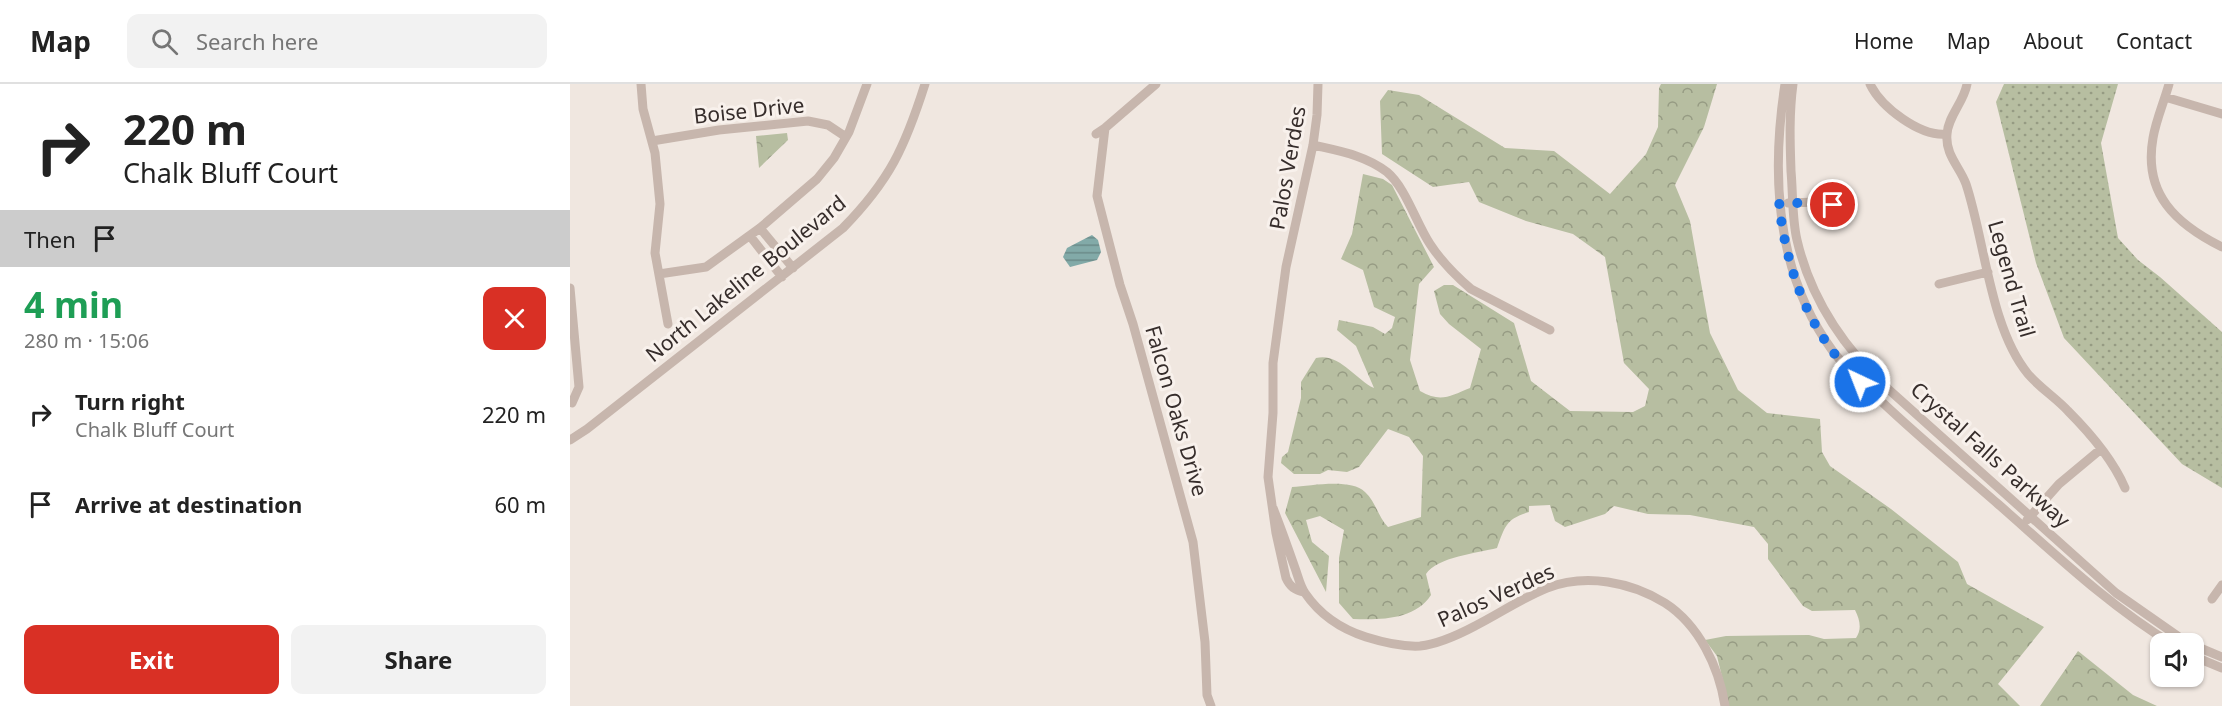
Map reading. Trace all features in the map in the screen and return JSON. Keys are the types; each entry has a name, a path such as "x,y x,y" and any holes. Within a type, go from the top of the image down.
{"street":[{"path":"641,84 643,109 655,153 660,204 655,241 668,324"},
{"path":"659,274 706,267 750,236 817,179 834,158 846,137 867,84"},
{"name":"North Lakeline Boulevard","path":"570,440 843,228 864,206 893,165 910,131 925,84"},
{"path":"1096,134 1156,84"},
{"name":"Palos Verdes","path":"1318,84 1313,145 1287,267 1273,363 1273,413 1268,477 1274,508 1304,592 1327,616 1346,630 1374,640 1419,646 1450,638 1556,585 1586,581 1633,588 1673,608 1696,633 1718,675 1725,706"},
{"name":"Crystal Falls Parkway","path":"1785,84 1781,119 1779,204 1790,265 1815,324 1833,351 1855,377 2022,526 2096,589 2157,633"},
{"name":"Crystal Falls Parkway","path":"1793,84 1789,114 1797,239 1809,279 1826,315 1853,354 1887,388 2116,593 2175,633"},
{"path":"1870,84 1876,95 1903,119 1926,133 1937,135 1947,134 1952,117 1964,97 1967,84"},
{"path":"2169,84 2153,138 2151,163 2156,185 2173,214 2184,225 2222,247"},
{"path":"2165,97 2222,114"},
{"name":"Boise Drive","path":"652,141 719,130 808,120 828,125 846,137"},
{"name":"Falcon Oaks Drive","path":"1105,128 1097,196 1193,542 1205,642 1207,695 1210,706"},
{"name":"Legend Trail","path":"1947,134 1951,158 1967,186 2002,325 2021,364 2040,387 2068,411 2101,450 2119,474 2125,488"},
{"path":"1313,145 1365,159 1388,173 1397,183 1430,244 1461,280 1471,289 1550,330"},
{"path":"1779,204 1817,202 1833,205"},
{"path":"760,228 793,268"},
{"path":"750,236 782,277"},
{"path":"1939,284 1988,272"},
{"path":"570,288 579,387 572,404"},
{"path":"2022,526 2059,484 2101,450"},
{"path":"2212,599 2221,587"},
{"name":"Crystal Falls Parkway","path":"2204,649 2222,657"},
{"path":"2204,661 2222,668"}],"green space":[{"path":"1661,84 1717,84 1704,127 1675,185 1690,221 1710,333 1738,390 1767,413 1820,419 1822,452 1830,466 1891,509 1958,562 1967,584 2044,627 1998,684 2020,706 1729,706 1717,656 1705,640 1726,636 1809,635 1824,639 1856,638 1860,628 1859,621 1855,610 1812,611 1803,606 1768,559 1768,544 1754,527 1690,515 1648,514 1614,506 1605,514 1565,527 1555,521 1550,505 1529,506 1529,512 1515,517 1507,524 1497,548 1448,560 1431,568 1426,574 1431,595 1416,609 1396,617 1363,619 1353,619 1339,603 1339,558 1344,530 1320,516 1306,520 1312,542 1329,556 1326,592 1285,513 1292,487 1341,484 1359,488 1369,496 1388,527 1421,517 1423,456 1409,437 1388,429 1359,467 1347,472 1328,470 1320,474 1294,474 1281,463 1282,457 1288,452 1301,398 1301,382 1316,358 1324,357 1339,362 1374,388 1356,346 1337,330 1339,320 1373,327 1385,334 1392,328 1395,317 1374,307 1363,270 1341,259 1352,234 1363,174 1383,179 1392,185 1434,267 1419,284 1410,360 1420,391 1434,397 1445,397 1470,388 1481,349 1440,314 1434,291 1444,285 1453,285 1514,323 1531,381 1570,411 1633,412 1645,406 1649,389 1624,363 1605,257 1573,234 1526,221 1479,202 1469,182 1433,187 1382,154 1380,101 1388,90 1419,95 1505,148 1554,151 1610,194 1646,154 1658,127"},
{"path":"2004,84 2118,84 2101,143 2118,238 2138,260 2222,332 2222,488 2182,464 2064,338 2036,263 1996,102"},
{"path":"787,133 788,140 759,168 756,136"},
{"path":"2078,651 2133,695 2157,706 2040,706"}],"water":[{"path":"1092,235 1098,240 1101,252 1097,260 1070,267 1063,257 1067,248"}],"route":[{"path":"1833,205 1817,202 1779,204 1784,241 1802,297 1815,324 1833,351 1860,382"}]}
